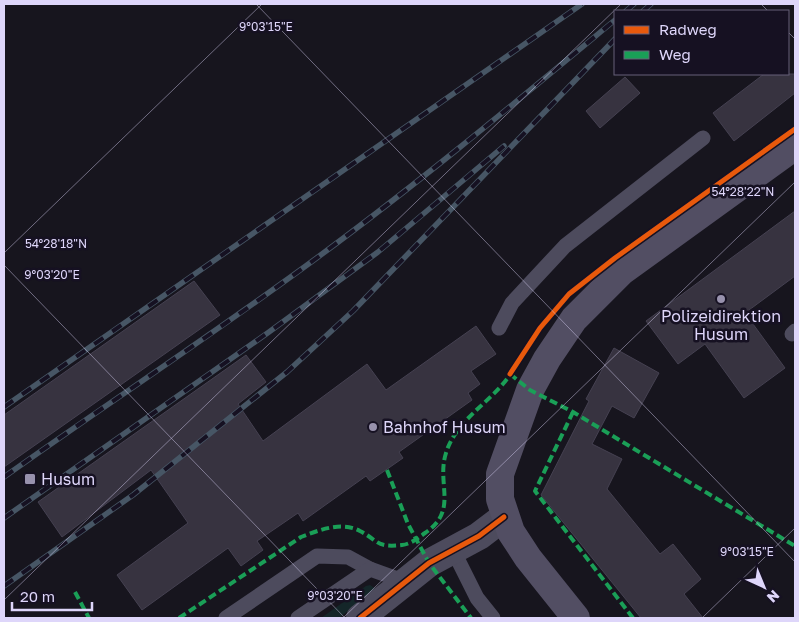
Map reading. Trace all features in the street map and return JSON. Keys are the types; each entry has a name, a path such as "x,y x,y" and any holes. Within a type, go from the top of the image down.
{"main road":[{"path":"576,618 528,558 511,532 504,516 500,499 500,474 515,426 534,382 574,319 622,272 795,146"}],"street":[{"path":"360,618 429,563 479,536 504,516"}],"lane":[{"path":"499,328 512,303 565,246 703,138"},
{"path":"453,550 476,598 493,618"},
{"path":"226,618 317,556 348,557 370,569 406,582"},
{"path":"298,618 370,569"}],"shaded area":[{"path":"370,585 376,589 339,618 321,618 366,586"}],"building":[{"path":"795,74 795,93 734,141 713,113 763,75"},
{"path":"625,77 640,93 600,128 586,111"},
{"name":"Polizeidirektion Husum","path":"795,211 795,276 745,313 785,368 744,398 705,344 678,364 646,321"},
{"path":"194,281 220,315 4,467 4,415"},
{"path":"476,326 496,354 471,371 480,384 468,393 472,400 399,452 403,458 370,481 366,476 303,521 298,513 257,541 263,550 241,566 228,548 142,610 117,575 188,523 151,470 62,537 38,502 246,355 266,382 238,404 263,441 367,364 386,390"},
{"path":"614,348 659,373 634,418 612,406 592,444 622,459 607,489 660,554 673,544 701,579 684,594 703,618 641,618 541,495 589,401 586,399"}],"railway":[{"path":"4,407 582,4"},
{"path":"627,10 634,4"},
{"path":"644,10 651,4"},
{"path":"4,477 240,313 356,229 468,141 614,21"},
{"path":"4,586 133,495 287,372 353,311 614,40"},
{"path":"4,518 269,332 378,252 504,146"}],"marked path":[{"path":"179,618 301,537 315,532 338,527 353,528 382,545 394,546 408,543 425,533 435,524 444,506 444,464 451,440 467,419 496,391 513,370"},
{"path":"510,374 530,390 573,412 795,546"},
{"path":"573,412 535,491 633,618"},
{"path":"387,470 408,524 429,563 471,618"},
{"path":"75,592 89,618"}],"cycle path":[{"path":"510,374 540,328 569,294 615,258 795,129"},
{"path":"360,618 429,563 479,536 504,517"}],"place":[{"name":"Polizeidirektion Husum","path":"721,299"},
{"name":"Bahnhof Husum","path":"373,427"},
{"name":"Husum","path":"30,479"}]}
